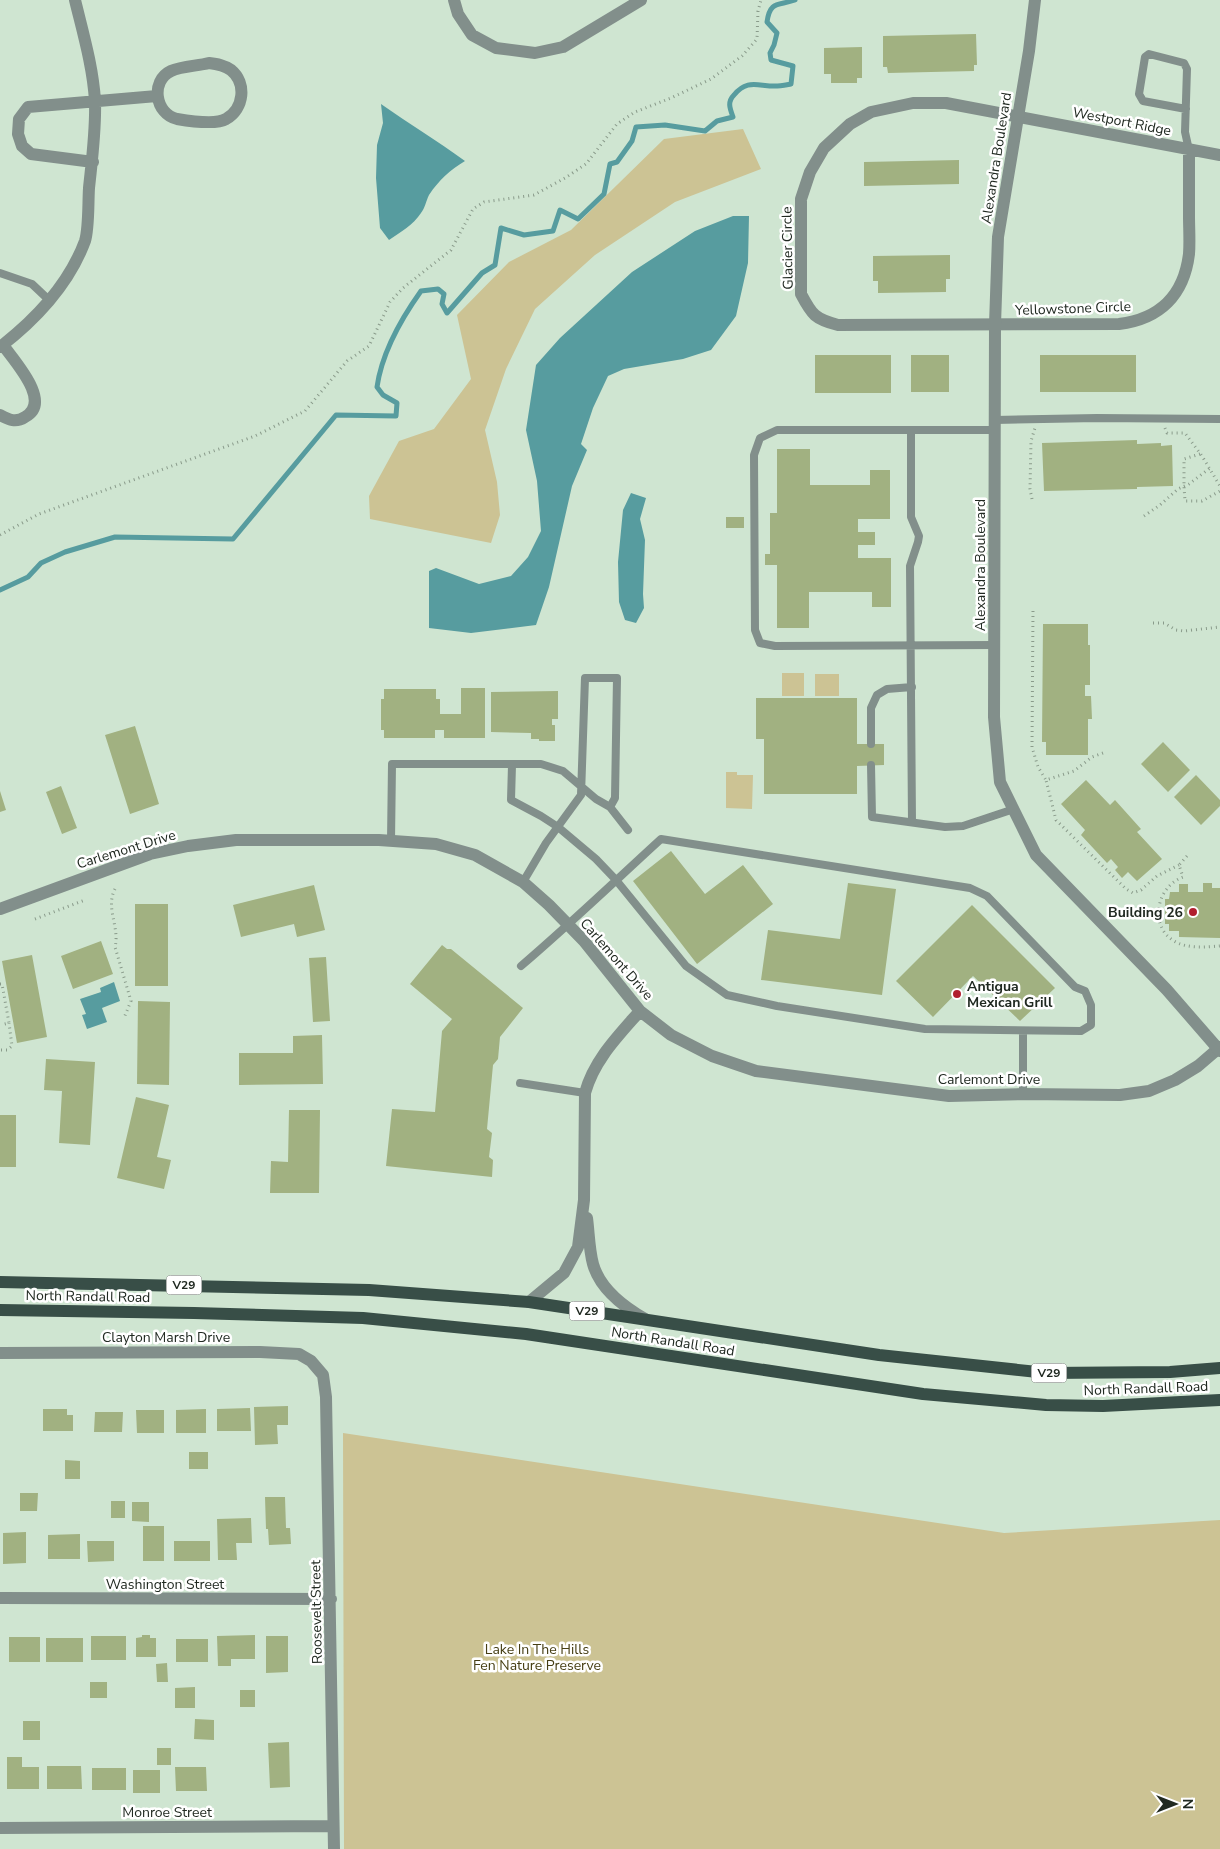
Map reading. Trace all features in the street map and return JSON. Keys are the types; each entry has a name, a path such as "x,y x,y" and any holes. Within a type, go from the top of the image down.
{"main road":[{"name":"North Randall Road","path":"0,1282 351,1289 529,1302 879,1355 1047,1373 1170,1372 1220,1368"},
{"name":"North Randall Road","path":"0,1310 363,1318 526,1334 923,1394 1046,1405 1103,1406 1220,1400"}],"street":[{"path":"0,415 9,420 21,420 31,414 36,402 33,387 1,346 16,335 50,301 73,268 85,240 90,175 93,162 95,100 88,51 75,0"},
{"path":"454,0 458,14 472,35 496,48 535,53 563,47 641,0"},
{"name":"Alexandra Boulevard","path":"1035,0 998,237 995,325 994,717 1000,782 1036,855 1167,990 1220,1049"},
{"path":"209,63 221,64 231,70 238,79 242,90 240,102 235,112 226,120 215,123 175,118 166,114 160,106 158,96 158,86 171,71 209,63"},
{"path":"93,162 31,154 22,146 18,134 19,119 28,107 158,96"},
{"name":"Glacier Circle","path":"995,325 838,325 820,320 808,308 801,294 801,199 810,172 824,148 850,124 871,112 914,102 946,103 1018,116"},
{"name":"Westport Ridge","path":"1018,116 1220,155"},
{"name":"Yellowstone Circle","path":"995,325 1119,324 1135,322 1155,314 1170,301 1183,281 1189,254 1189,150"},
{"name":"Carlemont Drive","path":"0,909 150,854 188,846 236,840 391,841 436,844 475,855 523,882 584,942 640,1011 671,1035 712,1056 756,1071 949,1096 1024,1094 1120,1095 1149,1091 1175,1080 1198,1066 1220,1049"},
{"path":"529,1302 564,1273 578,1247 584,1200 585,1093 589,1080 606,1050 640,1011"},
{"path":"584,1200 594,1265 604,1286 630,1310 646,1320"},
{"name":"Clayton Marsh Drive","path":"0,1353 260,1352 299,1354 311,1361 323,1375"},
{"name":"Roosevelt Street","path":"323,1375 326,1397 331,1599 334,1849"},
{"name":"Washington Street","path":"0,1598 331,1599"},
{"name":"Monroe Street","path":"0,1828 333,1826"}],"lane":[{"path":"1186,109 1143,101 1139,94 1145,58 1149,54 1184,62 1187,69 1186,109 1185,132 1189,150"},
{"path":"0,273 32,284 50,301"},
{"path":"995,646 775,646 760,642 755,630 754,455 760,438 777,430 911,431 1097,418 1220,419"},
{"path":"911,431 911,518 919,536 910,566 912,822"},
{"path":"523,882 581,795 585,678 617,678 615,798 610,807"},
{"path":"871,744 871,708 877,695 887,689 912,687"},
{"path":"391,841 392,764 541,764 563,771 610,807 628,830"},
{"path":"512,765 511,800 542,816 596,858 616,880 686,966 727,996 920,1029 1081,1031 1091,1025 1091,1005 1085,991 1075,987 987,896 970,888 661,839 616,880 568,925 521,966"},
{"path":"871,766 872,817 945,828 963,826 1014,809"},
{"path":"1023,1031 1024,1094"},
{"path":"520,1083 585,1093"}],"path":[{"path":"0,535 39,514 255,436 305,411 347,361 369,346 390,302 403,288 451,250 473,209 484,202 534,195 586,164 618,124 635,112 711,79 742,56 757,39 758,11 761,0"},
{"path":"1032,499 1030,489 1031,441 1036,426"},
{"path":"1164,426 1167,433 1185,433 1210,468 1220,486"},
{"path":"1200,454 1184,459 1185,500 1202,500 1220,491"},
{"path":"1144,516 1178,489 1184,487 1210,468"},
{"path":"1033,611 1032,747 1038,767 1046,780 1056,820 1126,889 1133,892 1141,890 1157,876 1179,864 1187,856"},
{"path":"1153,622 1164,623 1176,630 1184,631 1220,627"},
{"path":"1046,780 1074,771 1092,757 1103,753"},
{"path":"1179,864 1183,877 1174,880 1162,894 1159,917 1160,927 1174,941 1185,946 1220,946"},
{"path":"115,889 111,900 117,937 115,946 131,1001 124,1018"},
{"path":"35,918 85,900"},
{"path":"0,984 2,984 12,1046 7,1050 1,1050"},
{"path":"1,1025 9,1023"}],"green space":[{"path":"743,129 761,169 675,202 595,255 535,309 506,369 485,430 497,482 500,515 491,543 370,519 369,496 399,441 434,429 471,379 457,315 509,262 571,230 664,139"},
{"path":"782,673 804,673 804,696 782,696"},
{"path":"815,674 839,674 839,696 815,696"},
{"path":"726,772 737,772 737,775 753,775 752,809 726,808"},
{"name":"Lake In The Hills Fen Nature Preserve","path":"343,1433 1004,1533 1220,1520 1220,1849 344,1849"}],"water":[{"path":"381,104 465,161 437,185 414,221 389,240 380,228 376,178 377,145 383,123"},
{"path":"733,216 749,216 748,263 736,316 711,350 683,359 624,369 608,376 593,408 581,444 587,450 572,486 549,587 536,625 471,633 429,628 429,571 436,568 479,584 511,576 528,557 541,531 537,481 526,430 536,365 560,338 632,272 695,231"},
{"path":"631,493 646,498 640,519 645,540 644,608 636,623 625,620 619,602 618,562 623,510"},
{"path":"114,982 120,1001 102,1008 107,1022 87,1029 82,1015 86,1014 80,999 101,992 100,988"}],"building":[{"path":"976,34 977,65 974,65 974,71 888,73 887,67 883,67 883,36"},
{"path":"862,47 862,78 857,78 857,83 831,83 831,74 824,74 824,48"},
{"path":"959,160 959,184 864,186 864,162"},
{"path":"950,255 950,279 946,279 946,292 878,293 878,281 873,281 873,256"},
{"path":"815,355 891,355 891,393 815,393"},
{"path":"911,355 949,355 949,392 911,392"},
{"path":"1040,355 1136,355 1136,392 1040,392"},
{"path":"1137,440 1137,444 1161,443 1161,446 1172,445 1173,486 1137,487 1137,489 1044,491 1042,443"},
{"path":"777,449 810,449 810,485 870,485 870,470 890,470 890,519 858,519 858,532 875,532 875,545 858,545 858,558 891,558 891,607 872,607 872,592 809,592 809,628 777,628 777,565 765,565 765,554 770,554 770,513 777,513"},
{"path":"726,517 744,517 744,528 726,528"},
{"path":"1043,624 1088,624 1090,685 1085,685 1085,696 1091,696 1092,719 1088,719 1088,755 1046,755 1046,742 1042,742"},
{"path":"461,688 485,688 485,738 444,738 444,730 435,730 435,738 384,738 384,730 381,730 381,699 384,699 384,689 436,689 436,699 440,699 440,714 461,714"},
{"path":"558,691 558,719 552,719 552,725 555,725 555,741 531,739 531,733 491,732 491,692"},
{"path":"756,698 857,698 857,744 884,744 884,765 857,766 857,794 764,794 764,739 756,739"},
{"path":"135,726 159,804 130,814 105,735"},
{"path":"1163,742 1190,770 1168,792 1141,764"},
{"path":"1196,775 1220,800 1220,806 1201,825 1174,797"},
{"path":"1086,780 1110,805 1115,800 1141,829 1137,832 1162,859 1137,881 1128,872 1122,878 1115,870 1118,867 1111,859 1107,863 1081,835 1085,830 1061,804"},
{"path":"61,786 77,828 62,834 46,792"},
{"path":"0,791 6,810 0,812"},
{"path":"671,851 705,894 743,865 773,904 697,964 633,881"},
{"path":"848,883 896,889 882,995 761,980 768,930 840,939"},
{"name":"Building 26","path":"1203,883 1212,883 1212,888 1220,888 1220,938 1179,937 1179,931 1169,931 1169,924 1165,924 1165,899 1169,899 1170,892 1179,892 1179,884 1188,884 1188,892 1203,892"},
{"path":"314,885 325,930 297,937 294,924 241,937 233,905"},
{"path":"135,904 168,904 168,986 135,986"},
{"path":"972,905 1055,988 1020,1021 973,976 933,1017 896,981"},
{"path":"101,941 113,974 73,989 61,956"},
{"path":"442,945 447,949 451,949 523,1008 500,1037 498,1059 493,1065 487,1129 492,1133 489,1157 493,1160 492,1177 386,1166 392,1109 435,1112 442,1031 452,1019 410,984"},
{"path":"32,955 47,1037 17,1043 2,961"},
{"path":"326,957 330,1021 313,1022 309,958"},
{"path":"138,1001 170,1002 169,1085 137,1084"},
{"path":"322,1035 323,1084 239,1085 239,1053 293,1053 293,1036"},
{"path":"46,1059 95,1062 90,1145 59,1143 62,1091 44,1090"},
{"path":"136,1097 169,1105 157,1157 171,1160 164,1189 117,1178"},
{"path":"289,1110 320,1110 319,1193 270,1193 271,1161 288,1162"},
{"path":"0,1115 16,1115 16,1167 0,1167"},
{"path":"288,1406 288,1425 277,1425 278,1444 255,1445 254,1407"},
{"path":"250,1408 251,1431 217,1431 217,1409"},
{"path":"43,1409 67,1409 67,1415 73,1415 73,1431 43,1431"},
{"path":"206,1409 206,1433 176,1433 176,1410"},
{"path":"136,1410 164,1410 164,1433 137,1433"},
{"path":"95,1412 123,1412 122,1432 94,1432"},
{"path":"189,1452 208,1452 208,1469 189,1469"},
{"path":"65,1460 80,1461 80,1479 65,1479"},
{"path":"20,1493 38,1493 37,1511 20,1511"},
{"path":"265,1497 285,1497 286,1528 290,1528 291,1544 269,1545 268,1529 266,1529"},
{"path":"111,1501 125,1501 125,1518 111,1518"},
{"path":"132,1502 149,1502 149,1522 132,1521"},
{"path":"251,1518 252,1543 236,1543 237,1560 218,1560 217,1519"},
{"path":"143,1526 164,1526 164,1561 143,1561"},
{"path":"26,1532 26,1563 3,1564 3,1533"},
{"path":"80,1534 80,1559 48,1559 48,1535"},
{"path":"87,1541 114,1541 114,1561 88,1562"},
{"path":"174,1541 210,1541 210,1561 174,1561"},
{"path":"142,1635 150,1635 150,1638 156,1638 156,1657 136,1657 136,1638 142,1637"},
{"path":"255,1635 255,1659 231,1659 231,1666 218,1666 217,1636"},
{"path":"91,1636 126,1636 126,1660 91,1660"},
{"path":"266,1636 288,1636 288,1672 266,1673"},
{"path":"9,1637 40,1637 40,1662 9,1662"},
{"path":"46,1638 83,1638 83,1662 46,1662"},
{"path":"176,1639 208,1639 208,1662 176,1662"},
{"path":"167,1663 168,1682 157,1682 156,1664"},
{"path":"90,1682 107,1682 107,1698 90,1698"},
{"path":"195,1687 195,1708 175,1708 175,1688"},
{"path":"240,1690 255,1690 255,1707 240,1707"},
{"path":"195,1719 214,1720 214,1740 194,1739"},
{"path":"23,1721 40,1721 40,1740 23,1740"},
{"path":"289,1742 290,1787 270,1788 268,1743"},
{"path":"157,1748 171,1748 171,1765 157,1765"},
{"path":"7,1757 22,1757 22,1767 39,1767 39,1789 7,1789"},
{"path":"47,1766 81,1766 82,1789 47,1789"},
{"path":"175,1767 206,1767 207,1791 176,1791"},
{"path":"92,1768 126,1768 126,1790 92,1790"},
{"path":"133,1770 160,1770 160,1793 133,1793"}],"waterway":[{"path":"0,590 28,577 41,563 65,552 115,537 233,539 336,415 396,416 397,403 383,395 377,387 383,361 393,336 421,291 438,289 444,294 442,304 447,313 482,273 495,265 501,228 524,235 553,231 560,210 578,219 604,194 610,164 617,162 632,141 636,127 665,125 705,131 717,121 733,117 730,100 743,87 753,84 775,86 791,84 793,66 771,60 770,53 777,33 767,22 768,15 773,7 795,0"}],"place":[{"name":"Building 26","path":"1193,912"},
{"name":"Antigua Mexican Grill","path":"957,994"}]}
